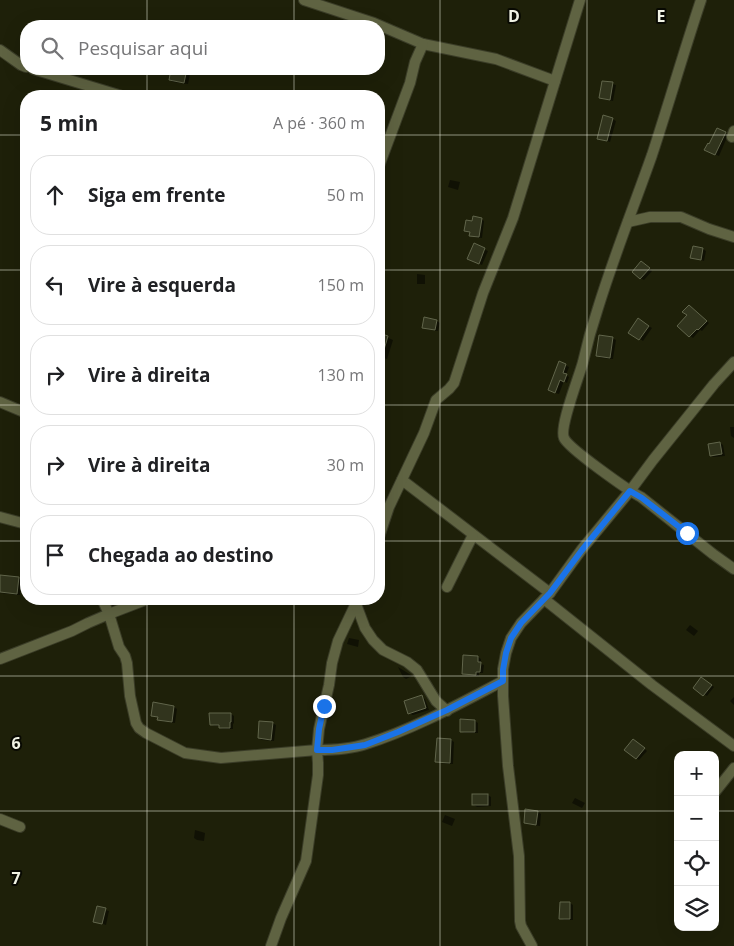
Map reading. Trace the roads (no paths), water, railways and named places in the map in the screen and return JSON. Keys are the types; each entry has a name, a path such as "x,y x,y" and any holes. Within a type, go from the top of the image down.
{"street":[{"path":"304,0 365,20"},
{"path":"385,519 424,433 436,400 454,383 483,293 513,218 580,0"},
{"path":"701,0 669,103 597,308 564,424 563,435 564,440 575,450 642,498 734,569"},
{"path":"385,28 423,44 496,59 555,81"},
{"path":"385,150 423,44"},
{"path":"0,50 20,64"},
{"path":"53,75 102,90"},
{"path":"635,203 650,217"},
{"path":"628,222 650,217 681,217 708,229 734,237"},
{"path":"532,946 520,921 518,856 508,766 503,696 503,670 511,638 521,623 547,596 714,384 734,362"},
{"path":"0,402 20,410"},
{"path":"402,480 500,554 652,685 734,746"},
{"path":"0,517 20,522"},
{"path":"447,587 473,535"},
{"path":"105,605 119,647 127,663 130,696 136,723 146,733 185,753 221,758 332,750 365,745 447,710 503,681"},
{"path":"0,658 72,632 88,623 132,605"},
{"path":"271,946 280,918 306,861 318,775 317,750 319,729 338,641 356,605"},
{"path":"358,605 365,628 372,640 383,650 407,662 417,670 436,700 447,710"},
{"path":"719,787 734,768"},
{"path":"0,819 20,827"}]}
